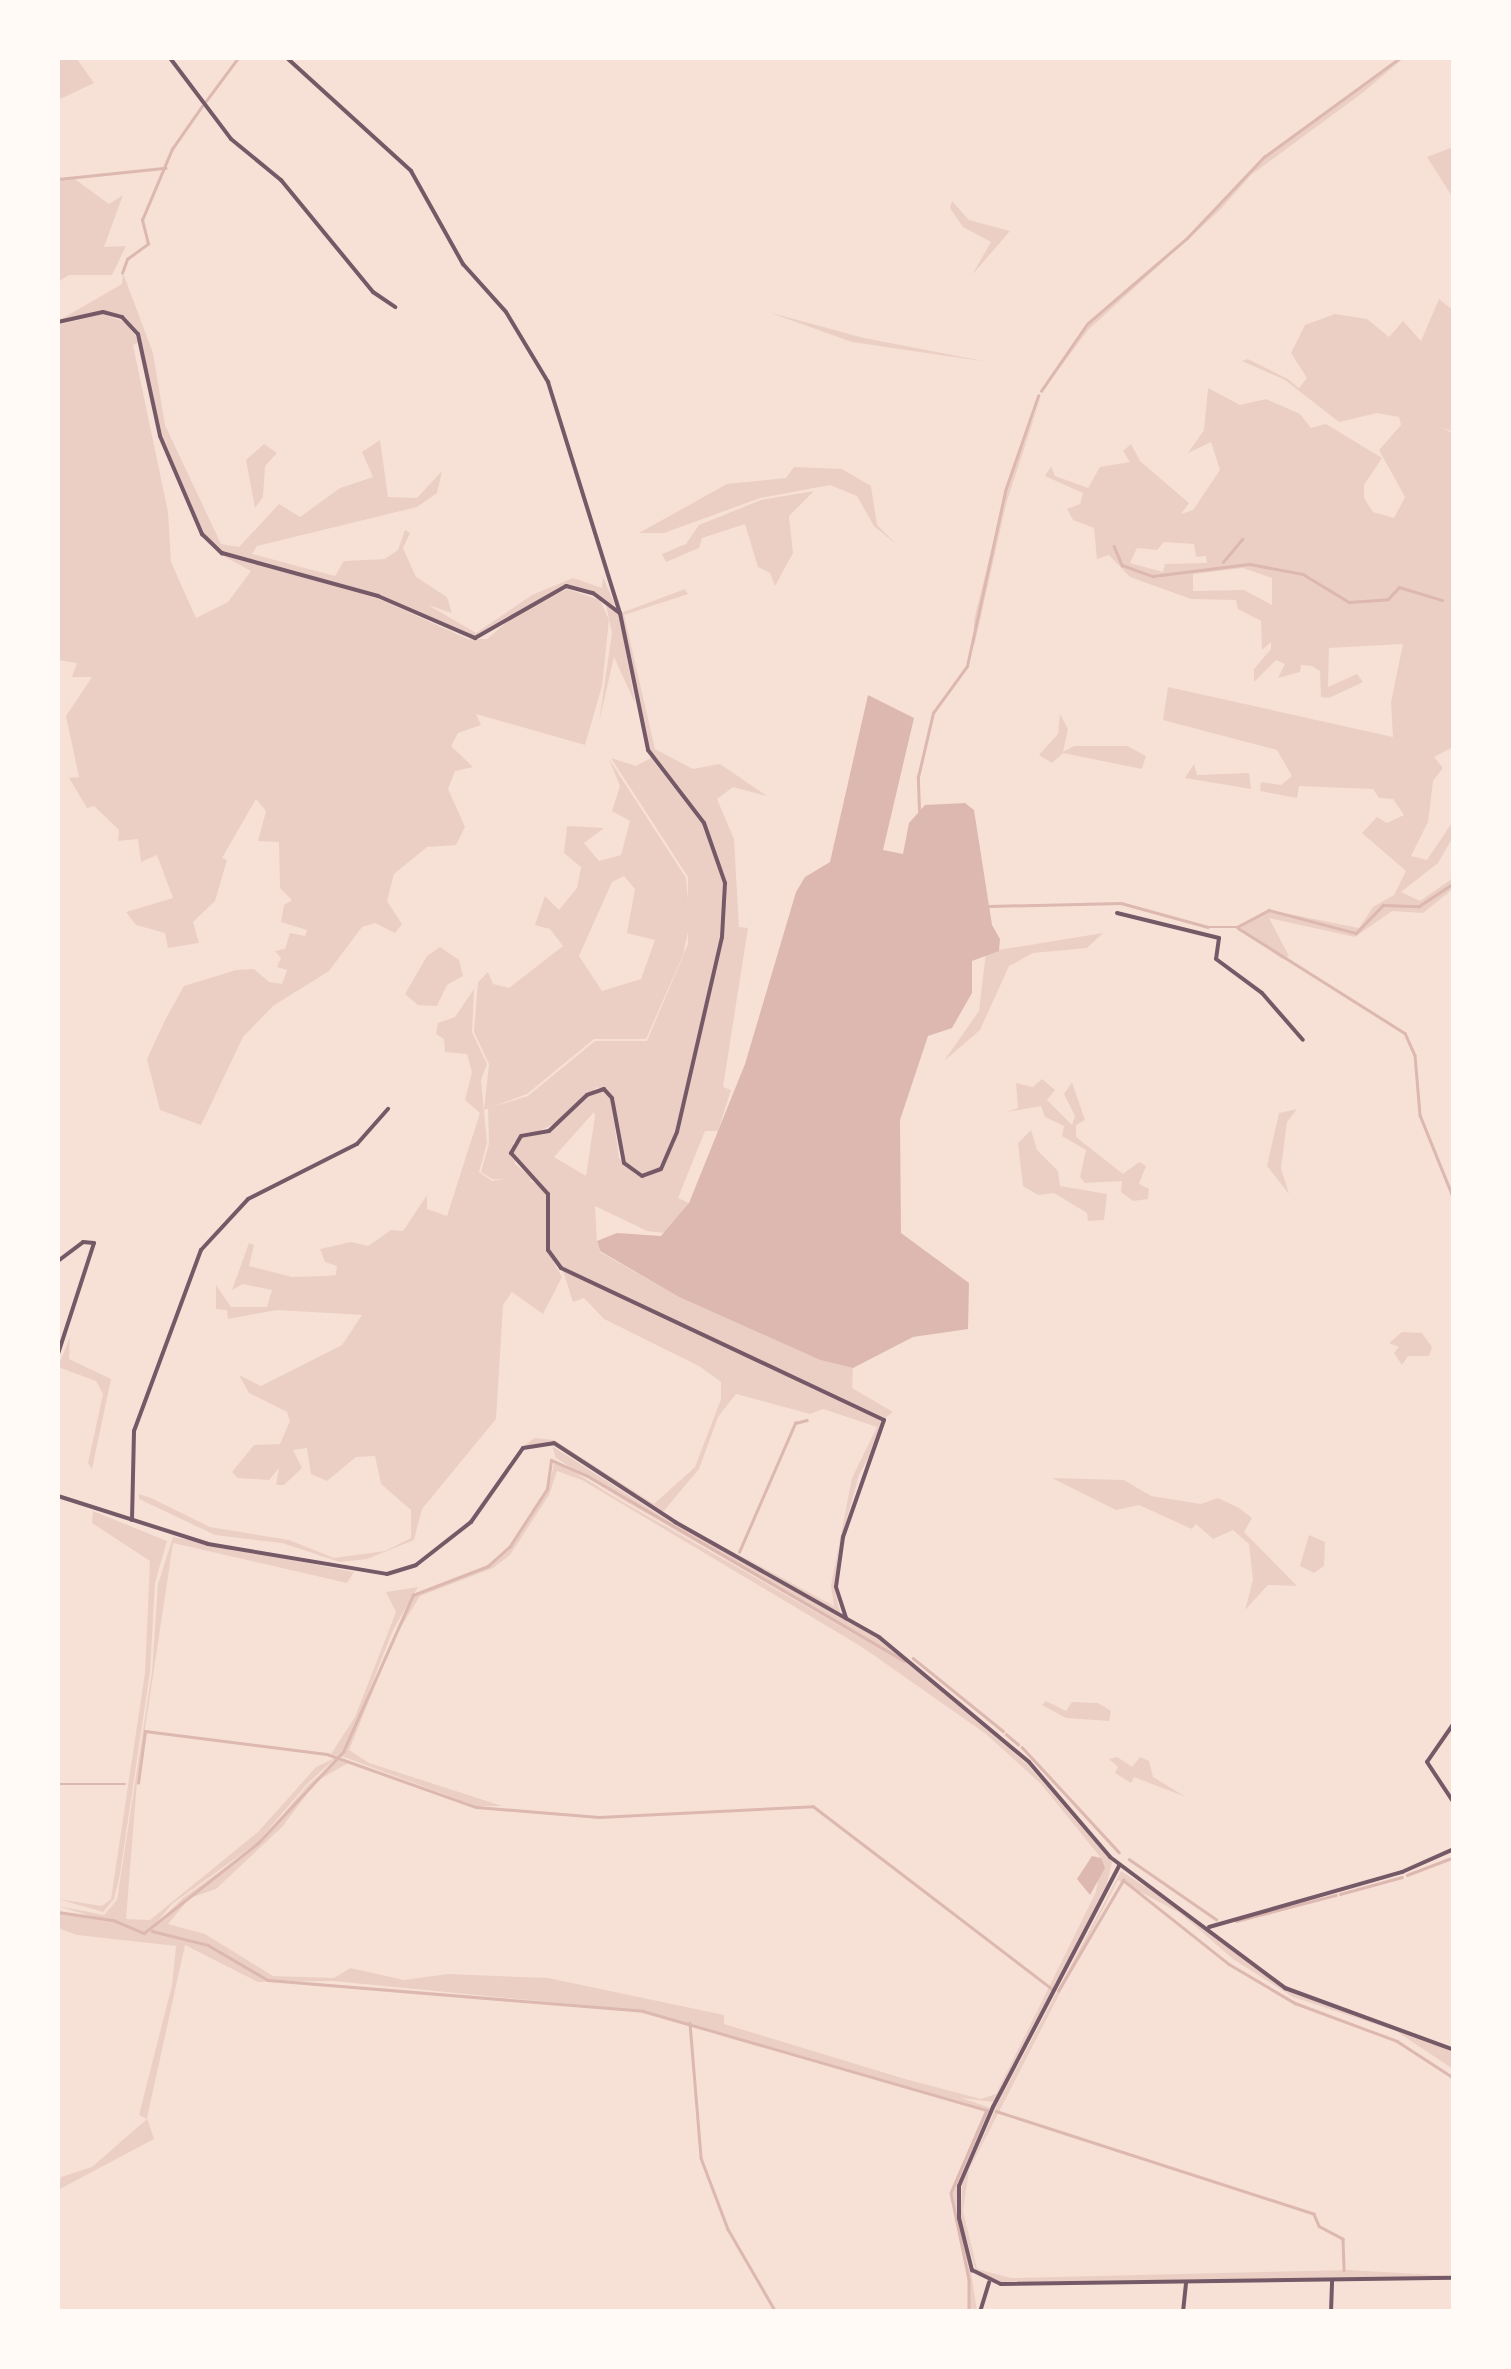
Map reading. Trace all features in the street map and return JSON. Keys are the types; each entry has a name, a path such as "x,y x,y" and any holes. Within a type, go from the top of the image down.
{"street":[{"path":"170,58 231,140 281,180 373,292 395,307"},
{"path":"287,58 411,171 463,264 506,312 548,382 620,614 648,750 704,824 720,862 722,936 677,1132 661,1169 642,1176 624,1163 612,1098 604,1089 587,1095 549,1131 522,1136 512,1153 548,1194 548,1250 561,1268 884,1420 843,1537 836,1587 846,1618"},
{"path":"58,322 103,312 122,318 138,334 160,436 202,534 222,553 378,596 475,638 566,586 593,593 620,614"},
{"path":"1117,913 1219,938 1216,960 1262,993 1302,1040"},
{"path":"132,1520 134,1431 202,1250 248,1199 357,1144 388,1109"},
{"path":"58,1261 94,1243 58,1354"},
{"path":"58,1496 132,1520 313,1565 396,1573 472,1522 523,1448 554,1443 660,1513 879,1637 1017,1750 1120,1865 1209,1927 1285,1988 1454,2050"},
{"path":"1454,1723 1428,1762 1454,1803"},
{"path":"1209,1927 1402,1872 1454,1849"},
{"path":"1120,1865 993,2107 960,2186 964,2248 972,2270 989,2282 1454,2278"},
{"path":"1331,2312 1332,2279"},
{"path":"980,2312 989,2282"},
{"path":"1183,2312 1186,2282"}],"shaded area":[{"path":"58,58 76,58 94,83 58,100"},
{"path":"1404,58 1251,175 1220,210 1088,330 1041,393 1088,325 1187,238 1264,158"},
{"path":"1453,147 1453,198 1427,157"},
{"path":"72,177 109,204 123,195 104,247 126,246 112,275 69,275 58,282 58,180"},
{"path":"952,201 969,220 1010,231 972,275 991,242 963,227 950,208"},
{"path":"123,273 153,353 165,425 221,544 239,547 279,504 300,517 340,488 373,477 362,452 380,440 388,497 417,498 442,471 437,493 417,507 257,546 252,554 335,576 344,561 385,559 398,550 405,530 410,533 403,548 416,577 447,597 452,613 428,605 476,633 532,595 573,578 602,588 603,577 615,605 566,585 475,637 378,594 223,552 204,533 161,435 139,333 111,312 58,321 122,284"},
{"path":"1439,299 1454,311 1453,432 1441,427 1454,434 1453,747 1434,757 1443,768 1433,781 1428,822 1411,856 1427,860 1453,821 1453,837 1438,863 1401,892 1420,901 1453,878 1453,889 1423,913 1392,911 1355,937 1269,918 1289,956 1282,959 1237,926 1269,910 1359,928 1373,907 1394,895 1406,871 1362,833 1377,817 1387,823 1404,815 1393,799 1379,798 1373,789 1299,786 1297,798 1260,791 1261,782 1281,785 1292,776 1277,750 1163,720 1168,687 1393,737 1391,702 1403,644 1329,648 1328,687 1357,674 1363,682 1329,698 1321,697 1320,671 1312,666 1301,665 1300,672 1278,678 1285,664 1276,660 1254,682 1254,669 1271,649 1271,642 1262,650 1261,621 1238,609 1236,600 1191,599 1130,577 1109,555 1097,559 1094,528 1073,520 1067,509 1080,504 1083,493 1045,476 1051,466 1055,476 1088,488 1100,467 1130,462 1123,451 1131,444 1140,461 1189,503 1181,514 1193,510 1220,470 1211,442 1188,453 1204,430 1208,388 1240,405 1266,399 1300,414 1311,428 1326,424 1382,458 1364,485 1364,498 1373,512 1394,518 1405,497 1379,450 1401,425 1399,417 1377,413 1339,422 1285,380 1242,361 1248,359 1288,379 1299,388 1307,378 1291,353 1305,325 1335,314 1367,319 1389,337 1403,321 1421,341","holes":["1164,542 1194,544 1196,557 1206,556 1207,563 1165,564 1163,572 1130,563 1137,548 1157,550","1243,568 1272,578 1272,605 1244,590 1193,591 1193,574"]},
{"path":"768,312 864,338 988,362 852,342"},
{"path":"103,314 125,322 140,342 133,345 168,512 171,562 196,618 228,602 251,571 216,552 377,598 468,639 487,639 516,614 567,589 600,600 609,620 602,686 585,745 476,714 481,725 458,733 451,746 473,767 455,771 448,789 465,827 456,845 427,847 394,874 387,901 402,924 395,933 375,923 362,927 329,971 273,1006 243,1037 201,1125 160,1110 147,1059 166,1018 184,986 236,970 254,969 269,982 282,984 287,970 277,967 281,958 275,951 285,949 290,933 305,936 307,930 281,922 284,905 292,900 280,888 279,842 258,841 266,811 256,799 222,858 227,860 215,901 193,922 199,943 168,948 165,933 136,925 126,912 173,898 157,855 141,862 138,839 118,841 119,830 94,806 87,808 69,778 79,777 66,716 92,677 72,677 77,663 58,660 58,325"},
{"path":"1041,397 1006,504 974,647 974,620 1006,491"},
{"path":"264,444 277,453 265,466 263,497 255,508 246,460"},
{"path":"794,467 842,469 871,486 877,525 897,545 874,526 857,496 830,485 760,498 664,533 639,533 727,484 786,478"},
{"path":"814,491 789,516 793,553 775,586 770,573 758,567 745,524 702,538 699,548 666,562 662,554 686,544 699,525 761,500"},
{"path":"685,589 688,594 624,615 655,749 693,769 720,764 767,796 733,787 717,799 734,839 739,927 748,928 723,1087 731,1090 718,1131 705,1131 678,1198 689,1203 664,1233 647,1231 595,1206 600,1252 679,1297 820,1360 853,1368 852,1388 893,1412 885,1418 562,1267 550,1250 550,1193 513,1153 522,1138 549,1132 588,1096 604,1090 611,1098 619,1158 636,1175 662,1170 678,1133 723,937 726,882 705,823 649,749 621,613","holes":["594,1112 586,1176 554,1157"]},
{"path":"606,605 619,614 635,703 614,657 599,722 612,633"},
{"path":"868,695 914,718 883,850 903,854 909,823 925,805 965,803 974,810 992,925 1000,939 999,951 972,961 972,993 952,1028 928,1036 900,1120 901,1233 969,1283 968,1329 913,1337 853,1368 820,1360 679,1297 600,1251 597,1241 617,1233 661,1236 689,1203 745,1064 796,892 805,877 830,862"},
{"path":"1060,714 1068,729 1063,752 1074,746 1127,746 1146,756 1142,769 1063,753 1052,763 1039,755 1058,734"},
{"path":"611,758 636,766 651,758 702,824 723,883 720,936 676,1132 659,1168 642,1174 629,1167 618,1145 614,1097 597,1087 567,1118 513,1143 515,1164 536,1181 492,1179 481,1172 489,1143 488,1108 528,1096 595,1041 647,1041 688,944 688,877"},
{"path":"609,759 686,878 690,922 683,955 646,1039 594,1039 527,1094 484,1110 489,1064 474,1032 478,982 488,972 493,984 509,988 563,946 550,929 535,925 545,896 559,910 577,888 581,867 564,853 567,826 604,828 584,843 599,861 621,855 630,821 612,811 620,786","holes":["624,876 635,889 627,933 655,940 641,979 602,991 579,956 612,882"]},
{"path":"1194,764 1197,775 1249,773 1251,789 1185,778"},
{"path":"1103,933 1087,948 1033,953 1009,966 980,1030 944,1061 979,1011 986,952"},
{"path":"440,947 459,960 463,976 447,985 437,1006 418,1005 405,994 427,956"},
{"path":"474,989 472,1032 487,1064 481,1080 487,1143 479,1172 492,1181 518,1177 538,1184 547,1194 547,1250 562,1277 543,1314 512,1292 503,1305 496,1419 422,1509 414,1540 367,1559 340,1562 282,1543 215,1535 139,1499 139,1494 151,1498 210,1527 289,1540 334,1558 385,1551 411,1538 411,1510 381,1484 375,1456 356,1457 327,1481 311,1474 307,1448 293,1450 302,1468 284,1485 276,1485 279,1468 269,1480 238,1478 232,1472 254,1445 280,1444 290,1421 287,1412 249,1393 239,1375 261,1386 342,1345 362,1315 277,1310 228,1319 227,1310 216,1309 216,1285 231,1307 267,1307 272,1290 243,1284 232,1290 249,1243 254,1245 249,1266 292,1277 336,1275 337,1266 325,1262 320,1249 351,1242 368,1246 391,1230 403,1231 427,1195 427,1209 447,1216 480,1113 465,1100 472,1072 467,1054 445,1052 444,1039 436,1034 438,1023 455,1017"},
{"path":"1042,1079 1055,1090 1047,1100 1072,1125 1075,1116 1064,1094 1072,1082 1085,1120 1076,1125 1076,1137 1123,1174 1139,1162 1146,1166 1139,1184 1149,1189 1148,1199 1133,1201 1121,1192 1122,1181 1085,1183 1080,1177 1086,1150 1062,1136 1064,1126 1045,1117 1041,1106 1007,1112 1018,1108 1016,1083 1033,1087"},
{"path":"1297,1109 1287,1122 1281,1168 1289,1194 1267,1166 1279,1113"},
{"path":"1031,1130 1037,1150 1058,1171 1060,1186 1107,1194 1104,1220 1088,1221 1087,1213 1054,1193 1038,1195 1023,1186 1018,1143"},
{"path":"563,1271 880,1418 882,1433 859,1475 839,1547 834,1587 840,1612 738,1554 834,1606 831,1586 852,1478 877,1427 823,1409 810,1414 736,1394 718,1417 699,1469 662,1513 554,1442 524,1446 534,1438 554,1440 654,1504 695,1467 721,1399 721,1382 699,1366 604,1319 584,1298 573,1302"},
{"path":"1402,1332 1422,1333 1432,1347 1429,1356 1408,1356 1402,1365 1394,1353 1399,1347 1389,1343"},
{"path":"70,1337 69,1359 111,1379 92,1469 88,1463 103,1394 96,1381 58,1367"},
{"path":"552,1446 661,1516 878,1638 1027,1764 1112,1862 1107,1884 994,2102 961,2098 991,2108 958,2187 977,2311 970,2311 970,2279 952,2192 987,2110 643,2011 333,1981 258,1982 185,1945 147,2118 154,2139 58,2190 61,2177 92,2167 147,2119 139,2115 172,1985 176,1946 77,1935 58,1928 58,1913 94,1917 58,1906 104,1915 117,1900 152,1672 158,1584 173,1537 354,1572 347,1583 173,1543 137,1782 126,1919 150,1920 259,1831 316,1767 337,1757 307,1784 257,1843 172,1904 152,1928 183,1898 258,1844 308,1785 339,1758 350,1762 317,1781 282,1827 216,1889 190,1898 168,1924 205,1934 273,1976 334,1978 350,1968 404,1980 448,1974 548,1978 724,2015 724,2024 981,2099 996,2094 1096,1892 1101,1858 1041,1784 986,1734 862,1647 582,1480 557,1471 549,1495 510,1555 493,1568 420,1596 396,1635 349,1750 369,1763 502,1806 476,1806 341,1756 413,1595 489,1566 511,1547 548,1489 555,1460 623,1502 903,1662 623,1500 556,1458"},
{"path":"1052,1478 1124,1480 1151,1496 1201,1504 1218,1498 1252,1518 1244,1532 1297,1586 1268,1585 1245,1610 1253,1580 1249,1544 1233,1530 1213,1539 1196,1524 1192,1529 1139,1505 1116,1510"},
{"path":"93,1511 167,1541 155,1583 150,1672 120,1874 114,1899 103,1912 58,1899 102,1906 111,1899 145,1673 150,1561 92,1523"},
{"path":"1309,1535 1325,1542 1324,1566 1314,1573 1300,1566"},
{"path":"418,1587 393,1630 351,1736 339,1756 331,1754 355,1717 396,1612 386,1592"},
{"path":"1046,1701 1066,1711 1072,1702 1098,1703 1111,1711 1109,1721 1066,1718 1042,1705"},
{"path":"1117,1757 1132,1767 1140,1757 1149,1761 1153,1777 1186,1797 1134,1777 1131,1783 1115,1773 1118,1767 1109,1759"},
{"path":"1092,1856 1101,1858 1105,1868 1090,1895 1077,1879"},
{"path":"1121,1871 1206,1926 1284,1989 1422,2036 1453,2053 1453,2069 1396,2031 1293,1997 1233,1959 1180,1913 1118,1880 969,2170 963,2211 977,2269 1011,2278 1349,2270 1453,2276 1002,2282 976,2271 961,2220 962,2185 998,2103"}],"waterway":[{"path":"206,101 238,58"},
{"path":"1041,391 1087,324 1187,238 1264,157 1400,58"},
{"path":"122,273 127,259 148,244 142,220 172,149 202,106"},
{"path":"58,179 165,168"},
{"path":"919,811 918,777 933,713 967,666 1005,491 1038,396"},
{"path":"1223,562 1242,539"},
{"path":"1114,546 1122,565 1153,576 1250,564 1303,574 1349,602 1388,599 1399,587 1442,600"},
{"path":"989,906 1121,903 1208,927 1237,927 1269,910 1356,933 1383,905 1419,906 1454,883"},
{"path":"1238,928 1405,1033 1415,1055 1420,1115 1454,1199"},
{"path":"739,1552 795,1423 807,1420"},
{"path":"58,1912 113,1920 144,1933 258,1843 343,1752 413,1595 488,1566 510,1546 547,1489 551,1460 588,1476 904,1661"},
{"path":"913,1658 1003,1731"},
{"path":"138,1783 145,1731 327,1754 476,1807 599,1817 813,1806 1052,1989"},
{"path":"1006,1734 1018,1744"},
{"path":"1022,1747 1119,1852"},
{"path":"58,1784 125,1784"},
{"path":"1129,1859 1216,1919"},
{"path":"1407,1875 1449,1859"},
{"path":"1340,1894 1402,1877"},
{"path":"1058,1991 1123,1880 1229,1964 1295,2003 1397,2041 1454,2078"},
{"path":"1236,1921 1336,1895"},
{"path":"152,1931 208,1945 268,1980 643,2011 987,2110 951,2193 969,2279 969,2312"},
{"path":"690,2023 701,2158 728,2229 776,2312"},
{"path":"996,2111 1314,2214 1319,2226 1343,2239 1344,2270"}]}
